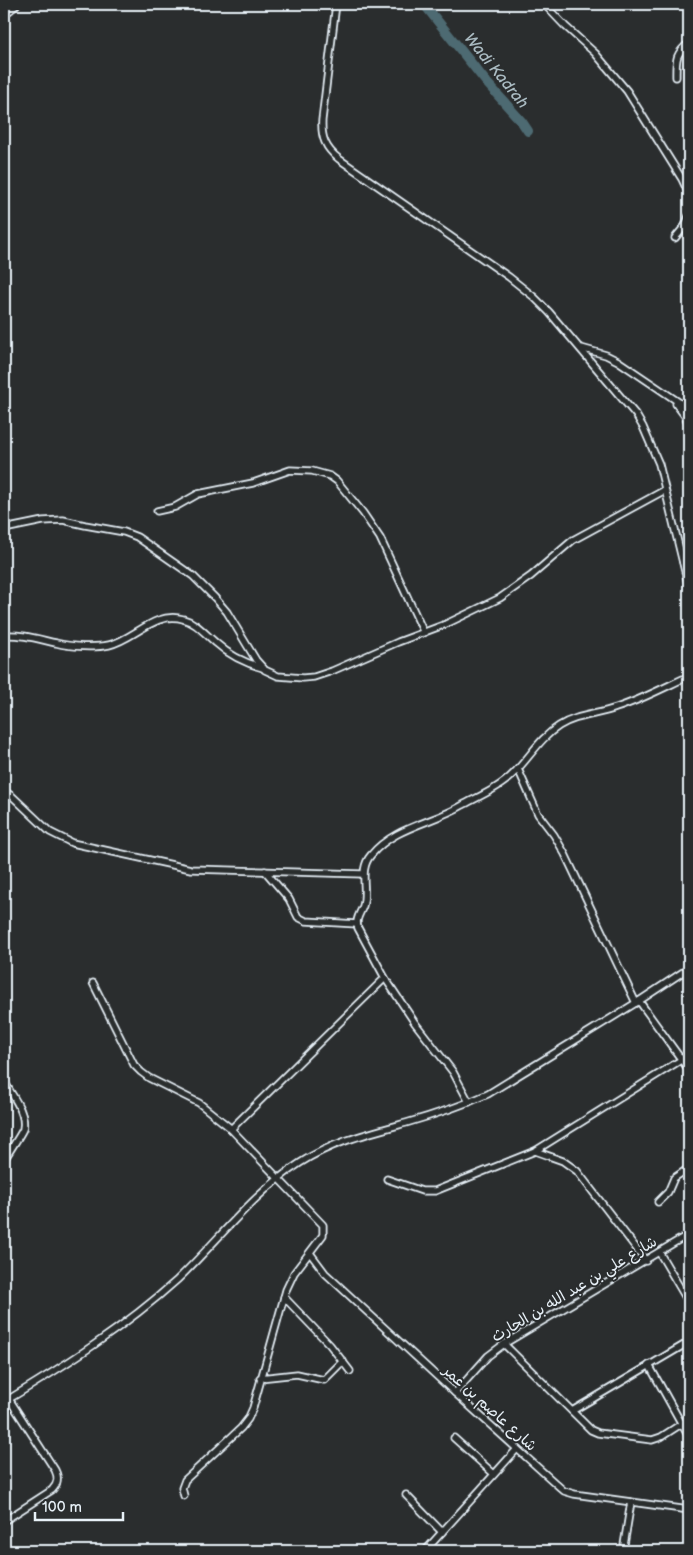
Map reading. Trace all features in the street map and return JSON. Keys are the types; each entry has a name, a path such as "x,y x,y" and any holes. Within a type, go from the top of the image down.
{"highway":[{"path":"4,13 15,4"}],"street":[{"path":"336,4 322,120 323,138 326,146 338,159 518,283 549,312 636,414 659,464 683,562 688,574 689,588"},
{"path":"544,4 595,53 627,91 682,179 689,194"},
{"path":"676,77 676,57 689,43"},
{"path":"675,238 685,226 689,216"},
{"path":"580,348 606,355 618,361 689,409"},
{"path":"672,399 682,410 689,425"},
{"path":"157,511 175,506 198,494 253,483 290,470 312,471 330,476 337,481 363,513 380,538 424,633"},
{"path":"4,529 38,522 63,520 84,526 124,532 137,537 198,580 227,612 256,660 263,668 272,674 285,678 303,678 314,677 332,671 398,642 460,618 506,594 573,540 665,490"},
{"path":"683,562 689,544"},
{"path":"4,635 28,636 64,645 103,646 118,642 156,620 178,618 193,623 232,656 263,668"},
{"path":"469,1102 453,1072 415,1023 385,978 356,924 364,898 364,867 370,857 386,841 410,828 441,817 505,781 518,769 537,745 560,725 576,718 620,707 689,676"},
{"path":"518,769 538,814 565,854 638,1002 689,1070"},
{"path":"4,791 50,832 72,844 192,868 363,874"},
{"path":"265,871 290,900 301,919 306,921 356,924"},
{"path":"4,1521 52,1490 58,1479 55,1470 6,1400 80,1354 142,1310 178,1279 257,1197 278,1178 329,1147 365,1133 462,1106 488,1094 638,1002 689,968"},
{"path":"231,1129 385,978"},
{"path":"93,983 134,1065 149,1078 199,1103 231,1129 323,1225 323,1235 291,1278 260,1378 253,1408 245,1424 185,1480 182,1488 184,1496"},
{"path":"387,1179 422,1191 435,1191 535,1151 689,1055"},
{"path":"4,1082 18,1105 23,1123 22,1129 4,1160"},
{"path":"535,1151 563,1161 577,1171 646,1260"},
{"path":"658,1202 668,1192 674,1178 689,1168"},
{"name":"شارع علي بن عبد الله بن الحارث","path":"455,1393 488,1356 504,1344 689,1234"},
{"path":"659,1252 689,1303"},
{"name":"شارع عاصم بن عمر","path":"310,1253 325,1273 564,1491 689,1510"},
{"path":"284,1297 330,1345 350,1371"},
{"path":"572,1410 689,1342"},
{"path":"504,1344 591,1430 598,1433 652,1440 689,1419"},
{"path":"260,1378 297,1374 324,1380 343,1361"},
{"path":"649,1365 689,1436"},
{"path":"454,1438 494,1474"},
{"path":"425,1551 517,1449"},
{"path":"406,1495 442,1532"},
{"path":"623,1551 631,1502"}],"waterway":[{"name":"Wadi Kadrah","path":"424,4 528,131"}]}
